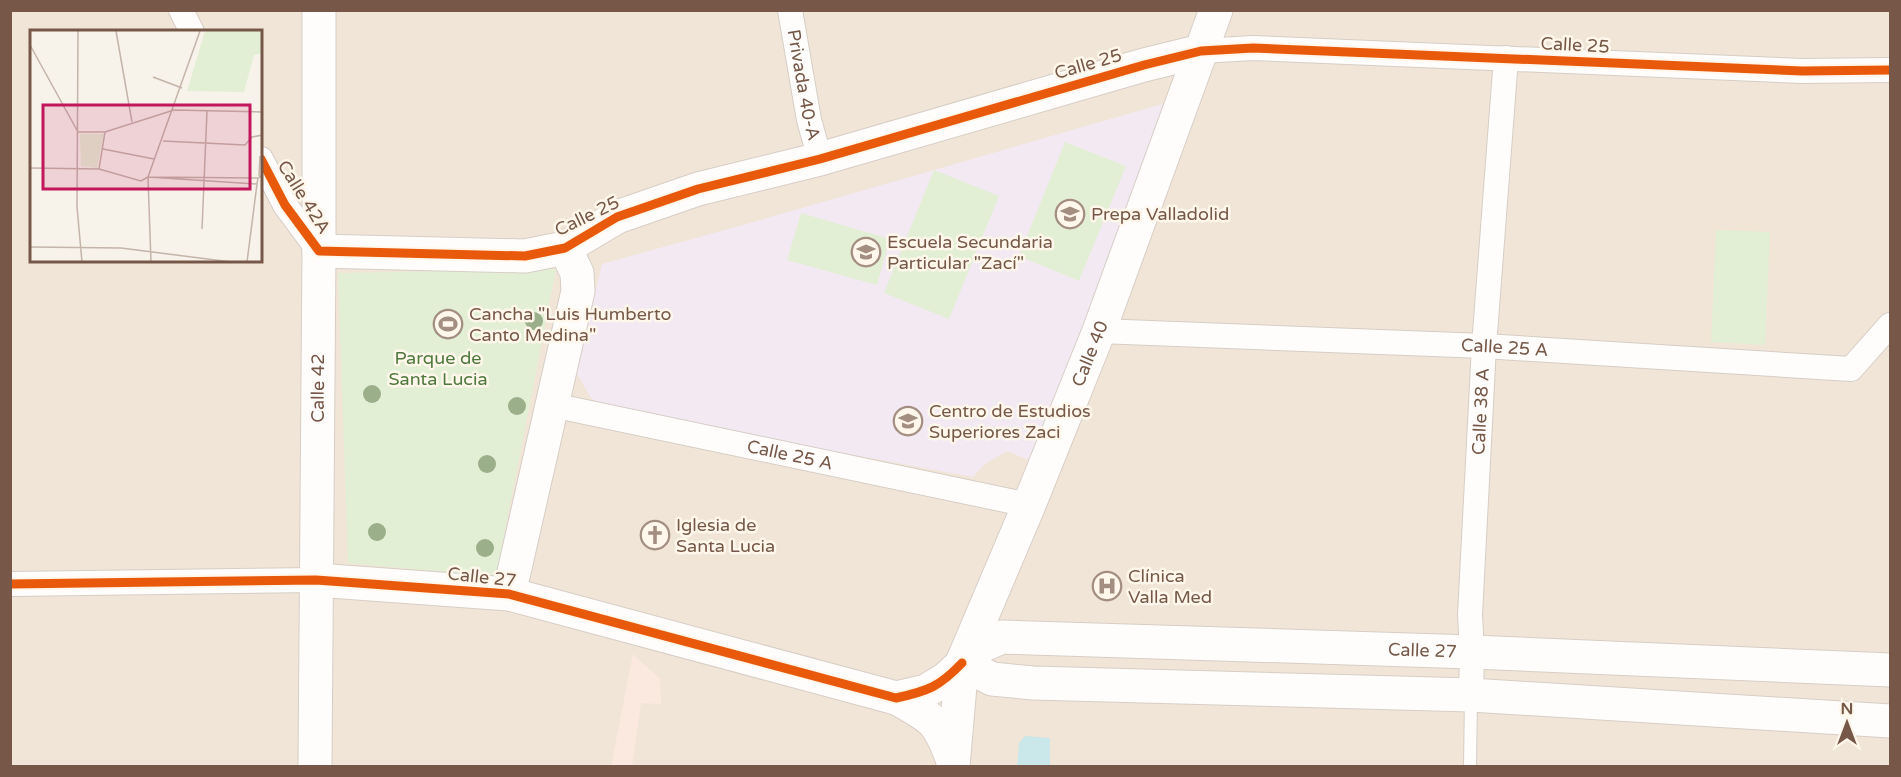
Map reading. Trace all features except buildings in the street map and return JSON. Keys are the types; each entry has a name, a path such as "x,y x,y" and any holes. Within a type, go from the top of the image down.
{"main road":[{"name":"Calle 42","path":"315,766 319,10"},
{"name":"Calle 40","path":"953,764 962,663 1099,331 1216,10"},
{"name":"Calle 25","path":"319,251 525,256 565,248 617,217 698,189 820,159 1144,65 1201,51"},
{"path":"509,594 578,291 577,273 565,248"},
{"name":"Calle 27","path":"316,580 509,594 896,698 929,716 942,732 953,764"},
{"name":"Calle 27","path":"896,698 926,691 946,679 981,646 1002,638 1472,652 1890,670"},
{"path":"962,663 992,680 1033,683 1471,695 1890,721"}],"street":[{"path":"181,10 191,30"},
{"name":"Privada 40-A","path":"790,10 809,120 820,159"},
{"name":"Calle 25","path":"1201,51 1253,48 1802,71 1890,70"},
{"name":"Calle 38 A","path":"1471,695 1470,615 1484,346 1506,58"},
{"name":"Calle 42A","path":"262,161 285,205 319,251"},
{"name":"Calle 25 A","path":"1099,331 1484,346 1851,369 1890,325"},
{"name":"Calle 25 A","path":"552,405 1029,505"},
{"name":"Calle 27","path":"10,584 316,580"}],"lane":[{"path":"1470,766 1471,695"}],"shaded area":[{"path":"11,11 1890,11 1890,766 11,766"},
{"path":"1166,103 1038,464 1007,451 985,464 973,477 729,432 615,414 591,398 576,372 602,264"},
{"path":"633,654 660,679 661,704 641,703 632,766 611,766"}],"green space":[{"path":"1065,142 1126,166 1079,281 1019,256"},
{"path":"934,170 999,196 949,319 884,293"},
{"path":"801,213 890,239 877,285 787,260"},
{"path":"1716,230 1770,232 1765,345 1711,342"},
{"name":"Parque de Santa Lucia","path":"556,269 496,577 348,563 338,273"}],"water":[{"path":"1025,736 1050,738 1050,766 1017,766 1019,743"}],"cycle path":[{"path":"262,161 285,205 319,251 525,256 565,248 617,217 698,189 820,159 1144,65 1201,51 1253,48 1802,71 1890,70"},
{"path":"10,584 316,580 509,594 896,698 932,687 962,663"}],"place":[{"name":"Prepa Valladolid","path":"1070,214"},
{"name":"Escuela Secundaria Particular \"Zací\"","path":"866,252"},
{"name":"Cancha \"Luis Humberto Canto Medina\"","path":"448,324"},
{"name":"Centro de Estudios Superiores Zaci","path":"908,421"},
{"name":"Iglesia de Santa Lucia","path":"655,535"},
{"name":"Clínica Valla Med","path":"1107,586"}]}
